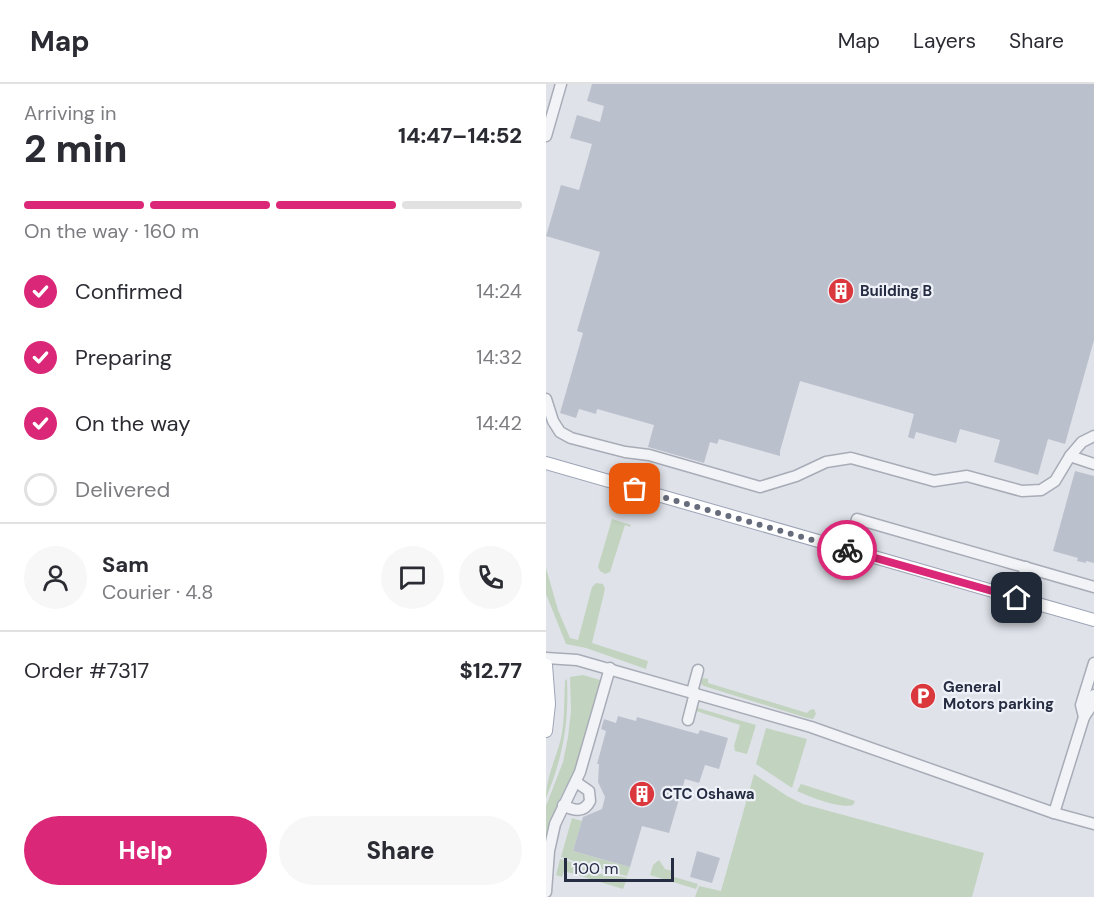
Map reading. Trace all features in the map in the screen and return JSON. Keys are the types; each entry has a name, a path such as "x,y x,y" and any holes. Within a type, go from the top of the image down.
{"main road":[{"path":"546,463 1094,620"},
{"path":"546,665 549,704 546,731"}],"lane":[{"path":"546,136 561,84"},
{"path":"546,399 557,426 561,432 571,438 625,452 649,455 760,487 796,476 826,462 851,459 934,481 967,476 1022,491 1041,489 1055,481 1070,456 1082,442 1094,436"},
{"path":"1070,456 1094,464"},
{"path":"848,551 857,519 1094,586"},
{"path":"1017,598 1026,567"},
{"path":"546,658 577,660 610,668 811,727 1054,813 1094,824"},
{"path":"1084,717 1082,705 1094,663"},
{"path":"546,892 550,846 555,824 576,782 610,668"},
{"path":"688,720 698,670"},
{"path":"1054,813 1084,717 1094,695"},
{"path":"563,805 579,810 588,806 591,794 576,782"}],"green space":[{"path":"612,519 631,525 630,527 625,525 610,572 605,574 598,567"},
{"path":"546,568 558,610 570,638 578,640 592,587 596,583 603,584 605,589 592,643 648,661 646,669 586,648 566,644 546,594"},
{"path":"583,675 600,680 600,685 575,769 558,802 546,839 546,806 563,762 568,737 571,711 570,677"},
{"path":"703,678 708,679 708,683 807,713 814,709 816,714 813,719 807,718 707,687 702,685"},
{"path":"567,679 564,740 546,798 549,775 562,731"},
{"path":"698,708 756,725 747,754 735,751 734,746 740,725 696,711"},
{"path":"766,728 807,739 792,788 756,764"},
{"path":"754,774 803,804 984,853 972,897 695,897 699,886 721,891"},
{"path":"801,784 855,801 853,805 847,806 825,802 797,791"},
{"path":"572,818 582,821 573,851 630,867 627,876 561,857"},
{"path":"560,859 600,874 627,878 623,889 564,871 562,877 556,875"},
{"path":"659,860 665,869 672,871 671,876 698,884 696,889 650,875 653,865"}],"building":[{"name":"Building B","path":"592,84 1094,84 1094,340 1065,444 1048,439 1038,475 994,462 1000,440 960,429 956,443 916,432 914,439 908,437 914,414 800,381 780,456 719,439 717,444 710,442 704,463 648,447 654,425 597,409 596,414 579,409 576,418 560,413 583,333 577,331 600,252 546,236 561,185 579,190 592,144 570,138 577,115 600,122 604,106 587,101"},
{"path":"1075,471 1094,476 1094,563 1077,561 1078,558 1053,551"},
{"name":"CTC Oshawa","path":"618,716 636,721 637,717 698,734 700,730 728,738 719,769 705,765 699,783 685,779 669,833 642,826 630,867 573,851 583,817 602,809 605,797 598,782 599,764 597,764 606,731 601,729 604,719 616,723"},
{"path":"697,851 720,858 712,883 690,877"}],"way so far":[{"path":"635,489 847,550"}],"place":[{"name":"Building B","path":"841,291"},
{"name":"General Motors parking","path":"923,696"},
{"name":"CTC Oshawa","path":"642,794"}],"route":[{"path":"847,550 1017,598"}]}
